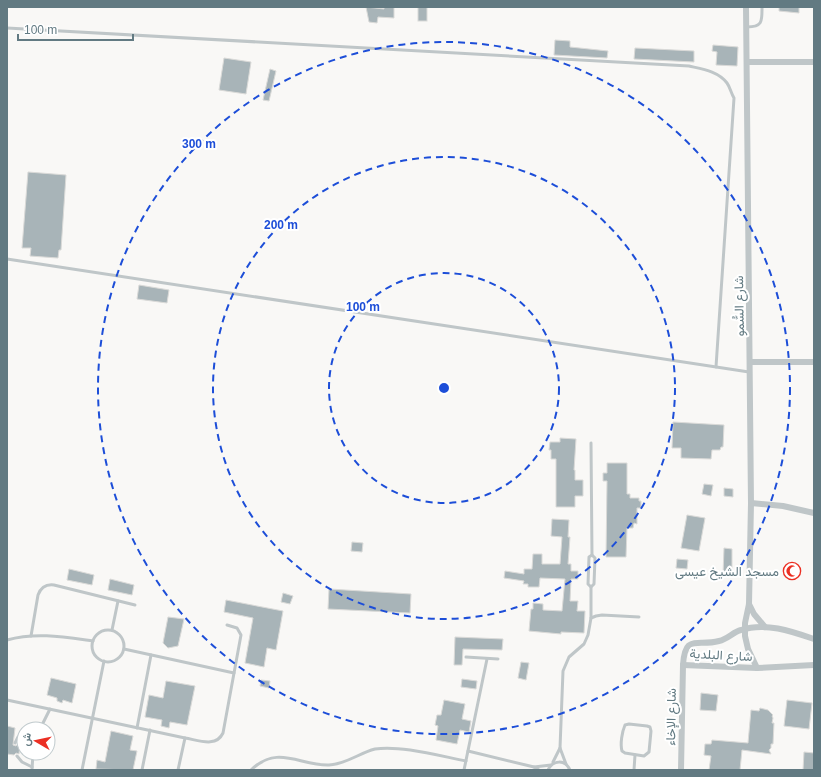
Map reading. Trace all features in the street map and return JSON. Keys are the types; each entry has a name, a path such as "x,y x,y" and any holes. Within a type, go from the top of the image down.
{"street":[{"name":"شارع السُّمو","path":"746,7 751,372 751,503 749,604 745,629 748,649 757,668"},
{"path":"747,62 814,62"},
{"path":"750,362 814,362"},
{"path":"751,503 784,506 814,513"},
{"path":"749,604 757,619 765,627"},
{"name":"شارع البلدية","path":"814,639 784,629 765,627 745,629 722,640 690,644 685,650 683,665 757,668 814,665"},
{"name":"شارع الإخاء","path":"681,770 683,665"}],"lane":[{"path":"747,27 755,27 760,24 762,19 762,7"},
{"path":"7,28 689,66 716,74 726,83 734,98 716,367"},
{"path":"7,258 751,372"},
{"path":"591,443 592,555 595,558 594,585 591,587"},
{"path":"571,769 566,764 560,748 564,666 569,658 587,640 591,618 591,587 588,584 589,557 592,555"},
{"path":"31,636 38,595 41,589 47,585 54,585 135,605"},
{"path":"112,630 118,601"},
{"path":"591,618 602,615 638,617"},
{"path":"7,700 185,738 211,742 218,740 222,736 241,635 237,628 227,624"},
{"path":"112,630 123,639 124,649 119,658 114,661 104,661 96,656 92,646 93,641 100,632 112,630"},
{"path":"7,640 31,636 54,636 93,641"},
{"path":"124,649 234,673"},
{"path":"137,728 151,655"},
{"path":"466,657 498,659"},
{"path":"464,770 487,659"},
{"path":"82,770 104,661"},
{"path":"44,721 50,709"},
{"path":"625,725 647,726 651,729 648,754 644,756 635,755 625,753 621,749 623,729 625,725"},
{"path":"142,770 150,730"},
{"path":"178,770 185,738"},
{"path":"251,770 258,764 274,758 283,757 328,765 343,763 368,751 392,748 466,761"},
{"path":"548,770 560,748"},
{"path":"468,751 534,767 559,762 566,764"},
{"path":"634,770 635,755"},
{"path":"21,761 32,768"},
{"path":"534,767 538,770"}],"building":[{"path":"366,7 384,9 384,7 394,7 394,18 378,17 377,23 369,22"},
{"path":"418,7 427,7 427,21 418,21"},
{"path":"779,7 799,7 799,13 779,11"},
{"path":"555,40 570,41 570,47 608,51 607,58 554,55"},
{"path":"713,45 738,47 737,66 716,65 717,52 712,51"},
{"path":"635,48 694,51 694,62 634,59"},
{"path":"224,58 251,62 246,94 219,90"},
{"path":"270,69 276,71 269,101 263,100"},
{"path":"28,172 66,175 61,250 59,250 58,258 30,256 31,248 22,248"},
{"path":"139,285 169,290 167,303 137,299"},
{"path":"673,422 724,425 723,447 721,447 720,450 712,450 711,459 681,458 681,448 672,448"},
{"path":"560,438 576,439 574,470 575,480 583,480 583,496 575,496 575,507 556,507 556,459 551,459 551,450 549,450 550,442 560,442"},
{"path":"607,463 627,463 627,494 630,494 630,498 639,498 639,501 641,501 641,508 637,508 637,524 634,523 633,528 627,528 626,557 606,557 607,481 603,481 603,473 607,473"},
{"path":"704,484 713,485 711,496 702,494"},
{"path":"724,488 733,489 733,497 724,496"},
{"path":"687,515 705,518 699,551 681,548"},
{"path":"552,519 569,520 568,537 570,537 568,564 571,564 571,571 578,571 578,579 571,579 570,601 578,601 577,611 585,611 584,633 561,632 561,634 529,631 533,603 543,604 543,610 562,611 565,579 540,578 539,587 528,587 528,584 523,584 524,581 504,578 505,571 524,574 524,569 532,569 533,554 542,554 542,564 560,564 562,537 551,536"},
{"path":"352,542 363,543 362,552 351,551"},
{"path":"724,548 732,549 732,576 723,575"},
{"path":"677,559 688,560 687,569 676,568"},
{"path":"69,569 94,575 92,585 67,580"},
{"path":"110,579 134,585 132,595 108,590"},
{"path":"329,589 411,594 410,613 328,609"},
{"path":"283,593 293,596 290,604 281,602"},
{"path":"226,600 283,611 276,650 267,648 264,667 245,663 253,618 224,612"},
{"path":"168,617 184,619 178,646 168,648 163,643"},
{"path":"455,637 503,639 502,650 463,649 462,665 454,665"},
{"path":"521,662 529,663 526,680 518,678"},
{"path":"51,678 76,684 72,703 63,700 62,703 57,701 57,698 47,695"},
{"path":"462,679 477,681 476,689 461,687"},
{"path":"261,680 270,681 269,688 260,686"},
{"path":"166,681 195,686 187,725 170,722 169,728 161,726 162,720 145,717 149,695 163,698"},
{"path":"701,693 718,695 716,711 700,710"},
{"path":"444,700 465,704 462,719 471,721 469,732 460,730 457,744 436,740 438,726 435,725 437,715 441,715"},
{"path":"787,700 812,703 809,729 784,726"},
{"path":"760,708 768,710 773,715 773,744 771,744 771,748 769,750 771,754 742,750 740,770 709,770 711,756 704,755 705,744 711,744 712,740 748,743 751,710 759,711"},
{"path":"7,726 15,728 13,745 16,746 16,753 14,755 7,754"},
{"path":"111,731 133,736 130,750 137,751 133,770 96,769 97,760 105,762"},
{"path":"804,752 814,753 814,770 803,770"}],"place":[{"name":"مسجد الشيخ عيسى","path":"792,571"}]}
